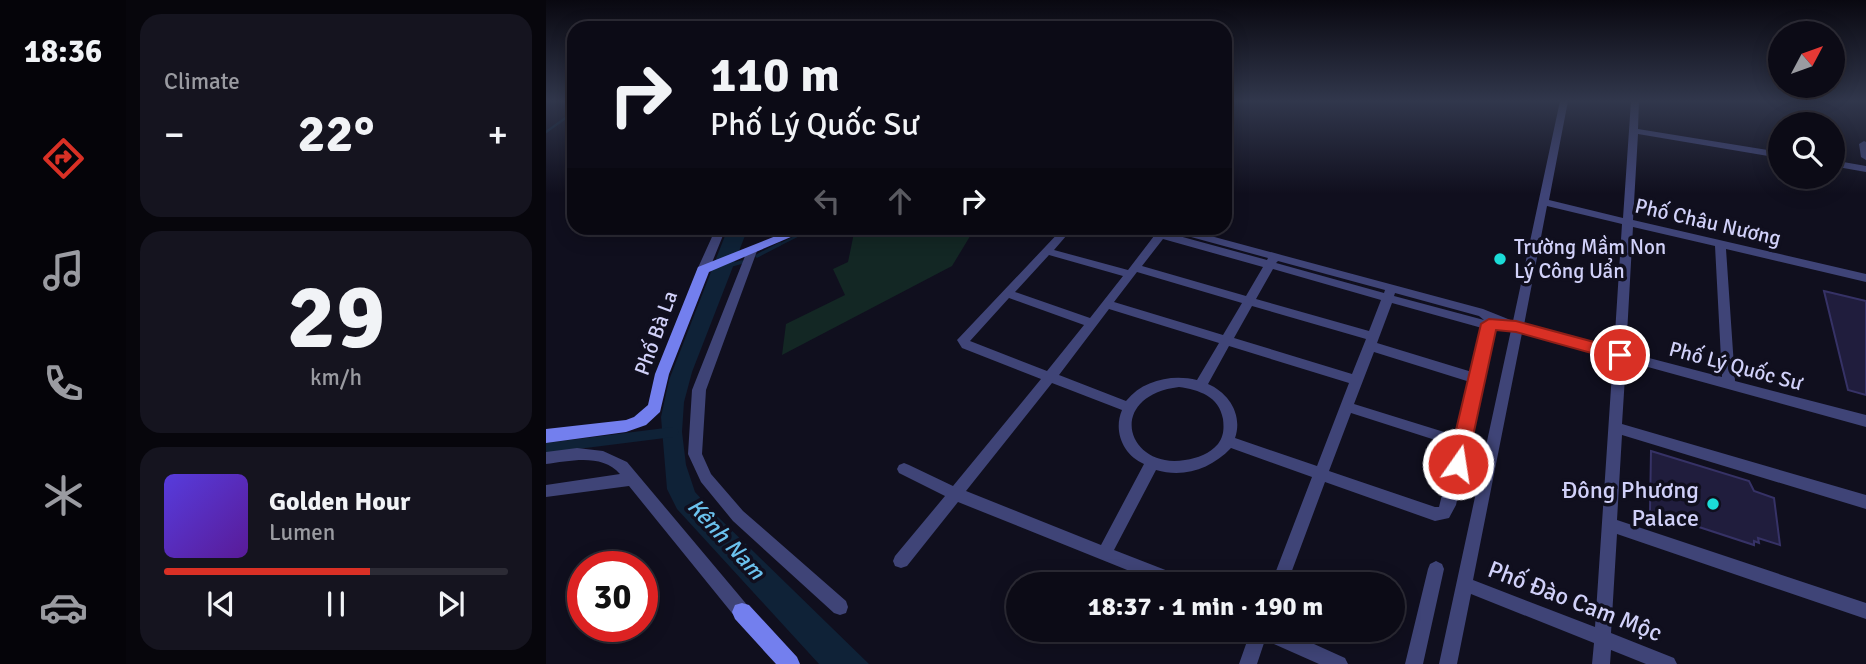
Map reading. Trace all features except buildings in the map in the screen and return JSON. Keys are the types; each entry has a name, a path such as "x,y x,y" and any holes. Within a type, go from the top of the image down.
{"street":[{"path":"1448,664 1557,132"},
{"path":"1601,664 1634,132"},
{"path":"1640,132 1768,153"},
{"path":"1864,144 1866,157"},
{"path":"1845,165 1866,169"},
{"name":"Phố Châu Nương","path":"1542,202 1866,278"},
{"path":"704,270 718,235"},
{"path":"704,270 789,235"},
{"path":"1061,235 963,340 966,345 1129,408"},
{"path":"901,561 1162,235"},
{"name":"Phố Lý Quốc Sư","path":"1184,235 1866,421"},
{"path":"1720,244 1729,384"},
{"path":"751,251 699,390 695,454 706,478 738,516 840,607"},
{"path":"1046,251 1249,301 1477,379"},
{"path":"1200,386 1273,260"},
{"name":"Phố Bà La","path":"546,436 626,426 640,421 655,408 662,374 704,270"},
{"path":"1007,293 1092,323"},
{"path":"1284,572 1390,293"},
{"path":"1107,304 1357,380"},
{"path":"1227,441 1435,513 1444,513 1490,320"},
{"path":"1179,382 1200,386 1218,396 1226,406 1231,417 1227,441 1207,461 1176,468 1152,463 1135,452 1124,429 1129,408 1140,395 1165,383 1179,382"},
{"path":"1347,407 1462,443"},
{"path":"1616,428 1866,502"},
{"path":"546,458 584,453 606,456 622,466 742,612 790,664"},
{"path":"1104,554 1152,463"},
{"path":"904,469 956,494 1150,572"},
{"path":"546,491 633,479"},
{"path":"1609,524 1866,611"},
{"path":"1414,664 1436,569"},
{"name":"Phố Đào Cam Mộc","path":"1464,584 1668,664"},
{"path":"1248,664 1256,642"},
{"path":"1289,642 1339,664"}],"green space":[{"path":"854,235 971,235 952,266 782,355 786,324 845,295 833,269 848,262"}],"water":[{"name":"Kênh Nam","path":"725,235 745,235 692,372 684,402 682,432 686,465 695,492 717,516 869,664 819,664 677,509 667,489 661,417 669,380"}],"waterway":[{"path":"777,246 799,235"},
{"path":"757,256 780,244"},
{"path":"731,265 742,262"},
{"path":"546,448 673,432"}],"place":[{"name":"Trường Mầm Non Lý Công Uẩn","path":"1500,259"},
{"name":"Đông Phương Palace","path":"1713,504"}],"route":[{"path":"1458,464 1489,324 1516,327 1620,355"}]}
